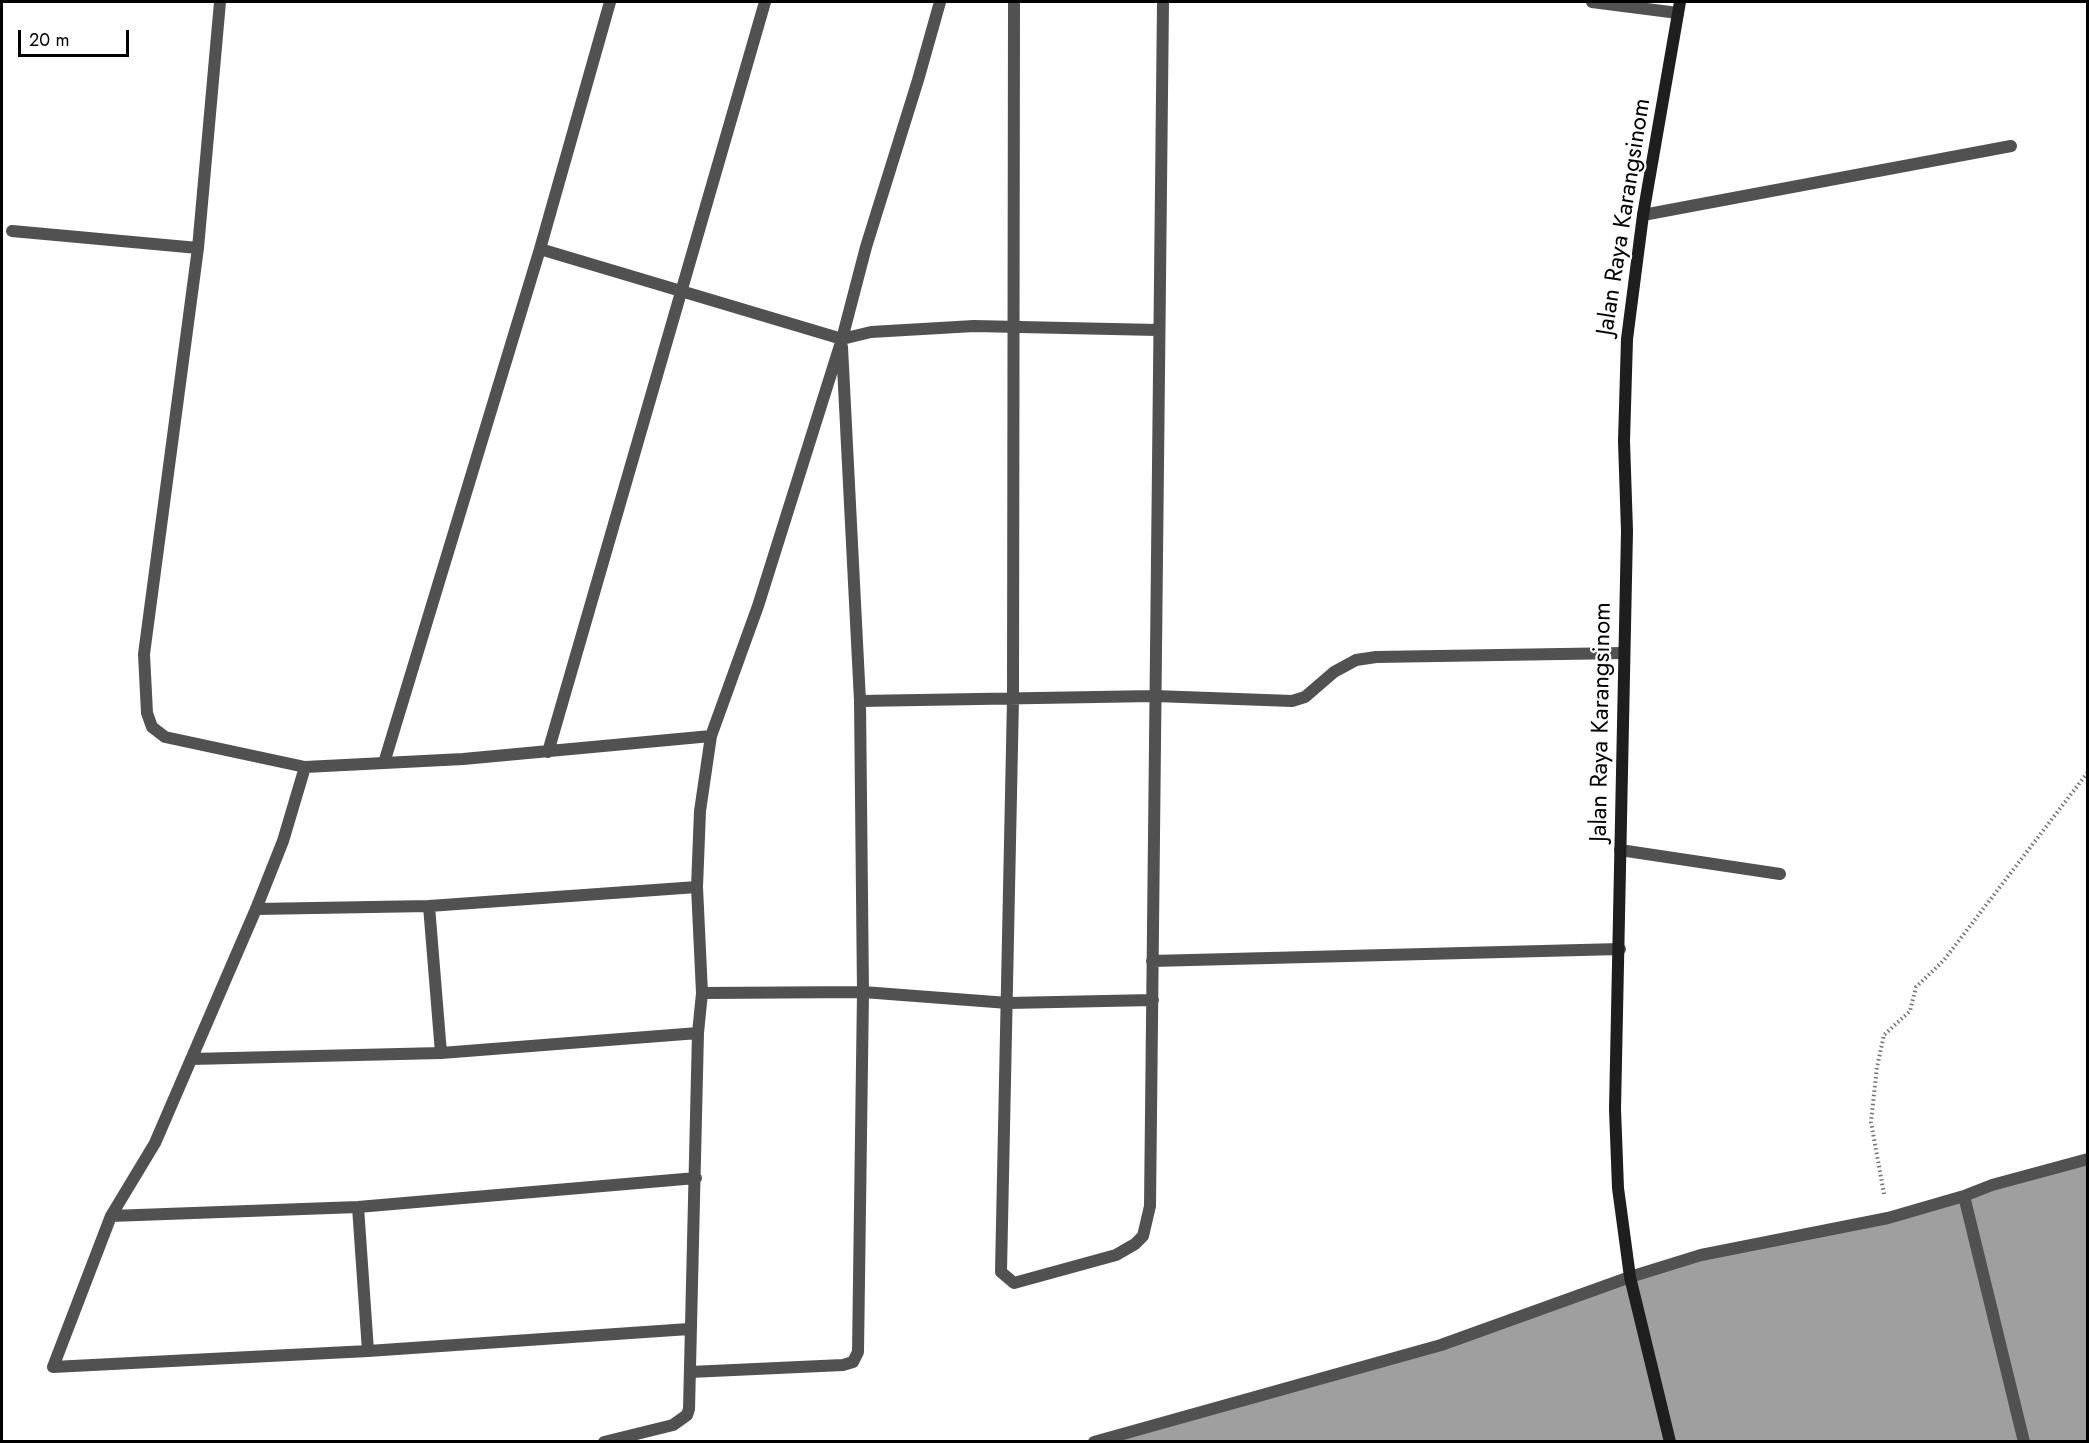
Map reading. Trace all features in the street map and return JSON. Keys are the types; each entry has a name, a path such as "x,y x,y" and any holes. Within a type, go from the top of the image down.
{"street":[{"path":"220,2 198,248 144,654 147,713 152,728 165,737 305,767 548,752 711,736"},
{"path":"384,763 540,249 610,2"},
{"path":"548,752 765,2"},
{"path":"603,1442 673,1425 683,1419 689,1409 689,1329 696,1178 698,1033 702,993 697,887 700,812 711,736 758,606 842,339 939,2"},
{"path":"1014,2 1011,327 1013,699 1001,1272 1014,1283 1116,1255 1135,1244 1143,1236 1150,1206 1163,2"},
{"path":"1592,2 1679,7"},
{"name":"Jalan Raya Karangsinom","path":"1670,1442 1630,1277 1618,1188 1614,1109 1620,949 1623,653 1627,531 1624,441 1627,339 1642,215 1679,7"},
{"path":"1642,215 2011,146"},
{"path":"12,231 198,248"},
{"path":"540,249 842,339 871,332 974,326 1158,330"},
{"path":"690,1372 843,1365 857,1357 863,992 860,701 842,339"},
{"path":"860,701 1155,696 1292,701 1305,697 1334,672 1356,660 1376,657 1623,653"},
{"path":"305,767 283,841 256,909 155,1143 111,1216 53,1368 368,1352 689,1329"},
{"path":"1620,850 1780,874"},
{"path":"256,909 429,906 697,887"},
{"path":"429,906 441,1053"},
{"path":"1152,961 1620,949"},
{"path":"702,993 863,992 1008,1003 1153,1000"},
{"path":"190,1059 441,1053 698,1033"},
{"path":"1094,1442 1441,1345 1630,1277 1701,1255 1888,1218 1964,1196 1992,1185 2088,1159"},
{"path":"111,1216 358,1207 696,1178"},
{"path":"1964,1196 2024,1442"},
{"path":"358,1207 368,1352"}],"path":[{"path":"1888,1218 1871,1122 1877,1067 1884,1035 1910,1011 1916,987 1944,960 2088,772"}],"shaded area":[{"path":"2087,1159 2087,1441 1094,1442 1441,1345 1630,1277 1831,1230"}]}
